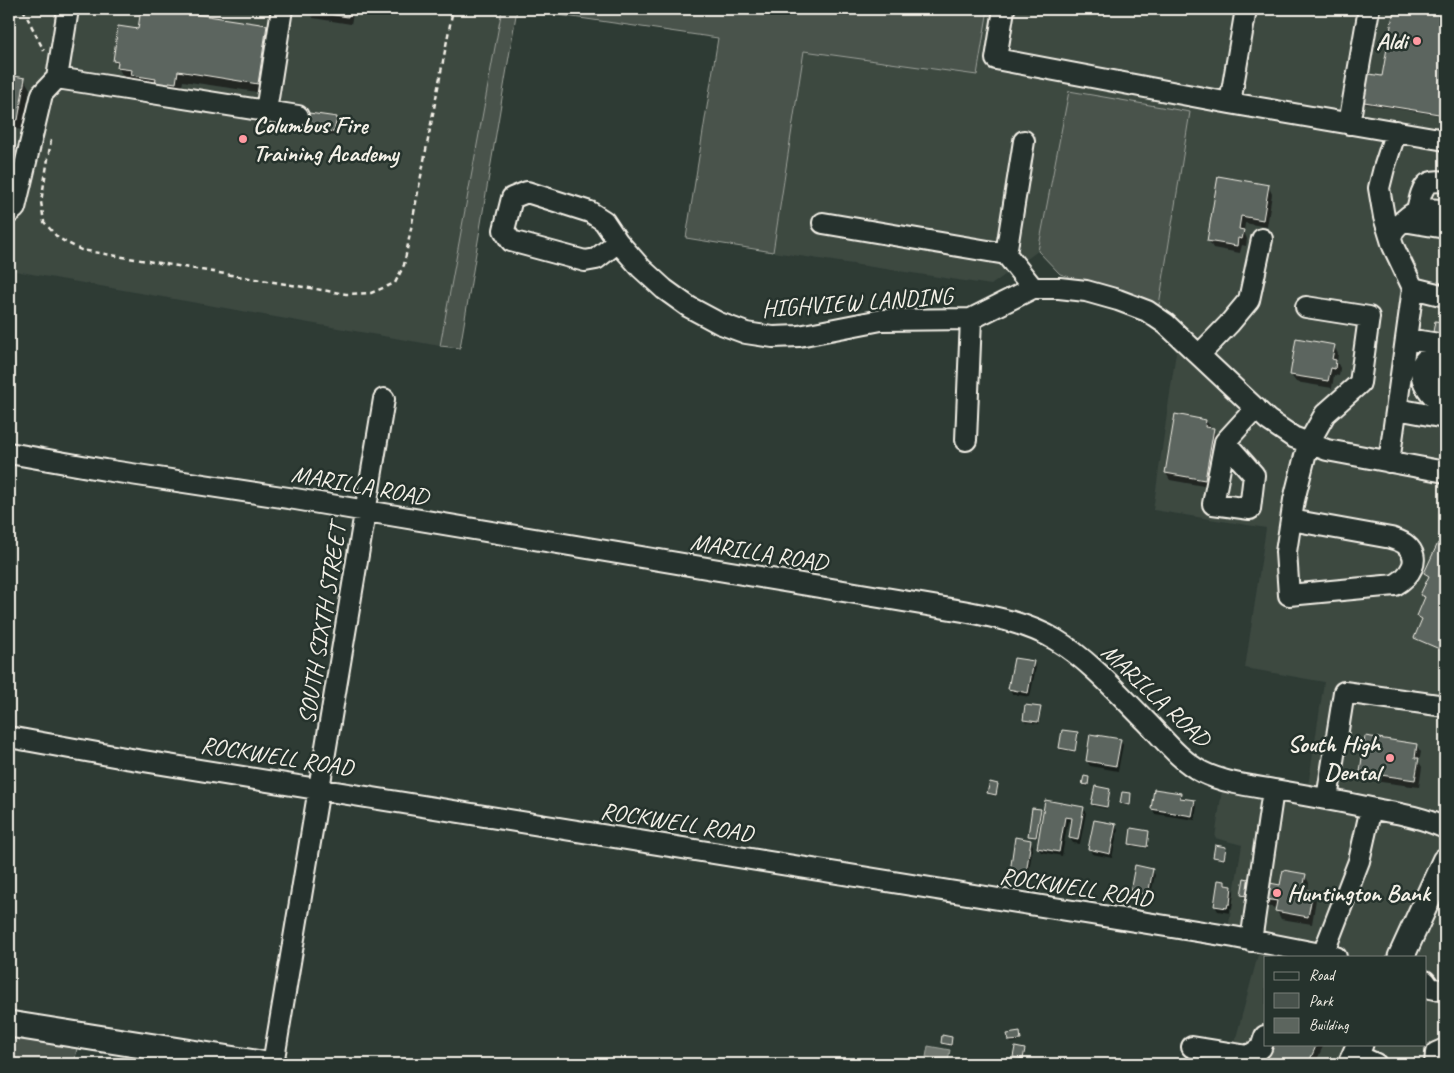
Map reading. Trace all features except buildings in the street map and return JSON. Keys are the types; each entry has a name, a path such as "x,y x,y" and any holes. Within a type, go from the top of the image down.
{"main road":[{"path":"1401,956 1445,860"},
{"path":"9,1024 261,1064"}],"street":[{"path":"9,213 16,208 16,175 42,94 57,78 68,9"},
{"path":"266,111 282,9"},
{"path":"1004,9 996,59 1230,103 1445,140"},
{"path":"1230,103 1246,9"},
{"path":"1349,124 1368,9"},
{"path":"57,78 298,116"},
{"path":"1389,462 1414,288 1404,271 1391,240 1384,217 1379,188 1396,132"},
{"path":"1006,254 1024,141"},
{"path":"1410,215 1423,188 1428,182 1445,182"},
{"name":"HIGHVIEW LANDING","path":"618,242 596,259 585,261 511,241 504,230 512,198 526,192 590,212 604,221 618,242 641,268 664,289 689,307 746,333 773,337 799,336 881,320 971,319 1033,288"},
{"path":"1391,240 1392,233 1397,225 1410,215 1430,209 1445,210"},
{"path":"1410,215 1445,228"},
{"path":"824,223 1006,254 1033,288 1086,291 1147,311 1166,324 1200,354 1256,408 1282,429 1308,444 1327,450 1445,472"},
{"path":"1200,354 1229,324 1248,300 1262,239"},
{"path":"1414,288 1444,291"},
{"path":"1291,520 1391,538 1403,542 1409,546 1413,556 1410,573 1405,579 1395,585 1289,595 1286,552 1294,500 1308,444 1325,414 1360,383 1370,317 1306,307"},
{"path":"966,440 971,319"},
{"path":"1407,339 1445,345"},
{"path":"1438,398 1422,379 1421,365 1427,358 1435,355 1445,356"},
{"path":"1438,398 1432,380 1435,374 1445,367"},
{"name":"SOUTH SIXTH STREET","path":"273,1064 384,399"},
{"path":"1225,442 1256,408"},
{"path":"1397,409 1445,418"},
{"name":"MARILLA ROAD","path":"9,453 962,611 1015,622 1056,640 1082,660 1182,757 1200,771 1211,776 1246,785 1426,819 1445,828"},
{"path":"1327,799 1344,692 1445,706"},
{"name":"ROCKWELL ROAD","path":"9,737 126,758 320,788 1251,941 1287,952 1330,956"},
{"path":"1251,941 1273,790"},
{"path":"1330,956 1359,861 1371,808"},
{"path":"1432,980 1430,988 1445,990"},
{"path":"1192,1047 1248,1056 1261,1048 1264,1039"},
{"path":"1435,1064 1436,1053 1445,1048"}],"path":[{"path":"51,138 41,202 44,222 58,238 81,250 346,294 371,293 395,283 404,265 453,9"}],"shaded area":[{"name":"Columbus Fire Training Academy","path":"9,9 502,9 440,346 9,270"},
{"path":"988,9 1445,9 1445,1064 1229,1064 1259,951 1225,947 1242,845 1215,838 1223,783 1306,799 1324,682 1245,668 1266,528 1153,510 1176,352 1159,305 1189,112 1070,91 1038,251 991,285 773,252 804,50 977,75"},
{"path":"928,1046 950,1050 948,1061 926,1057"}],"green space":[{"path":"502,9 517,9 460,348 440,346"},
{"path":"517,9 988,9 977,75 804,51 773,252 686,238 718,38"},
{"path":"1069,91 1190,112 1159,305 1060,274 1038,251"},
{"path":"9,1036 77,1048 74,1064 9,1064"}],"place":[{"name":"Aldi","path":"1417,41"},
{"name":"Columbus Fire Training Academy","path":"243,139"},
{"name":"South High Dental","path":"1390,758"},
{"name":"Huntington Bank","path":"1277,893"}]}
